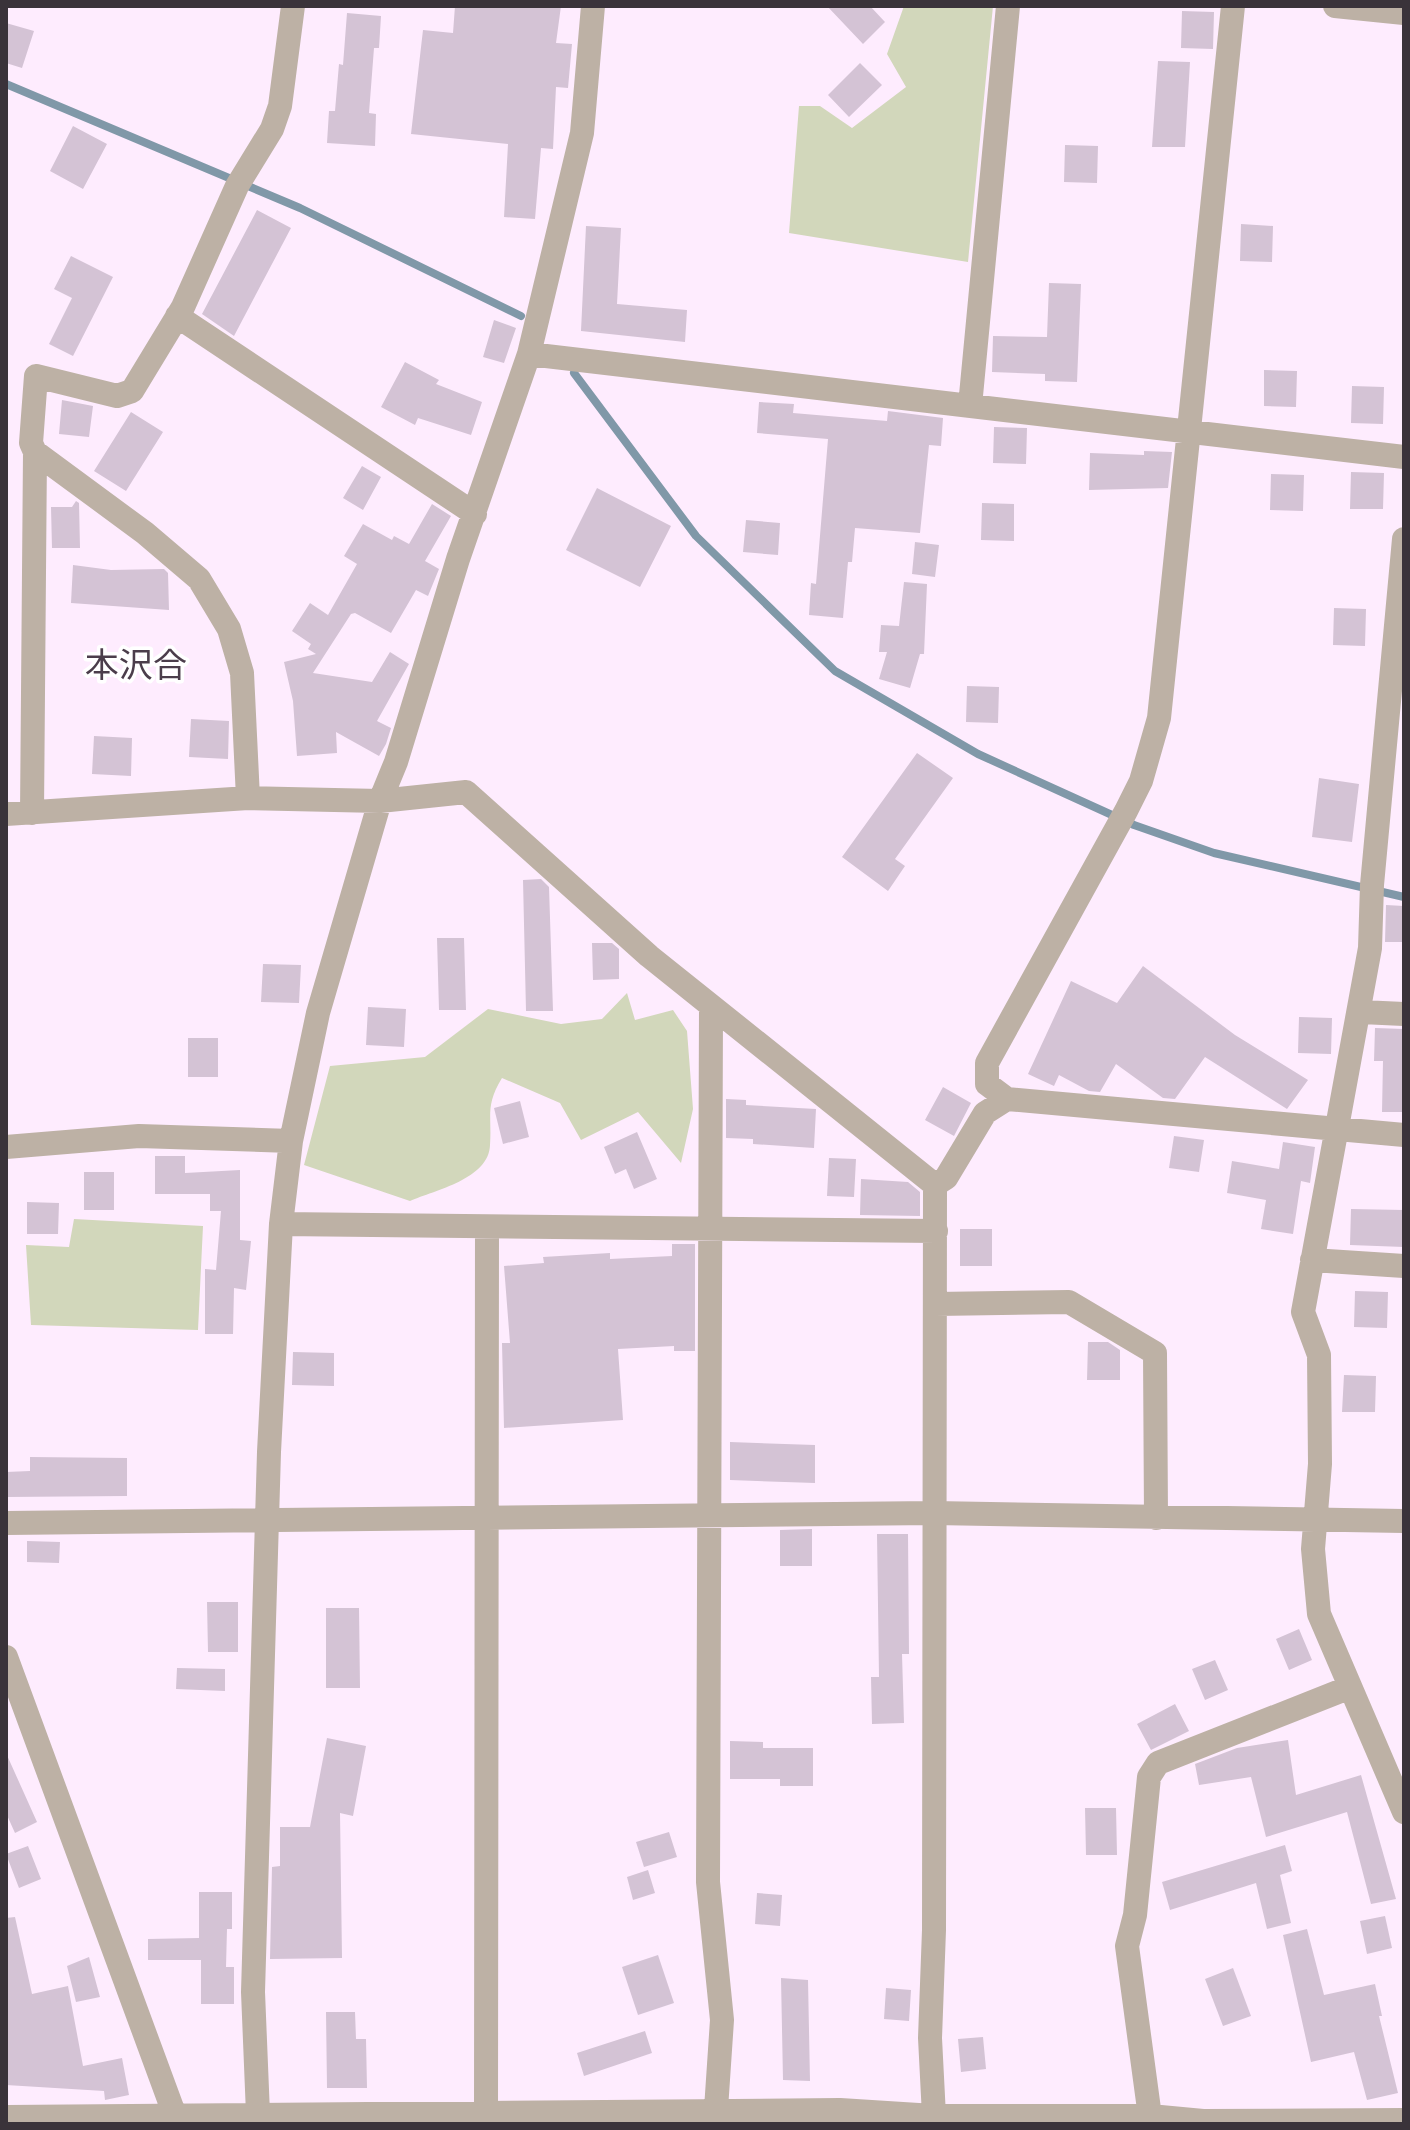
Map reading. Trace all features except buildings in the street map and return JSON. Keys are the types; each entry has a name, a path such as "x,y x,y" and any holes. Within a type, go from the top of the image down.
{"street":[{"path":"32,813 36,376 117,396 132,391 177,316 240,180 272,129 280,106 293,6"},
{"path":"258,2114 253,1992 268,1519 281,1224 291,1141 318,1013 380,801 396,762 529,354 582,133 593,6"},
{"path":"970,406 1008,6"},
{"path":"1233,6 1192,430 1159,718 1141,781 987,1063 987,1084 1007,1099 1335,1132 1404,1135"},
{"path":"1335,6 1404,13"},
{"path":"177,316 475,514"},
{"path":"529,354 1404,457"},
{"path":"6,443 33,448 145,533 199,579 229,629 242,673 248,798"},
{"path":"1404,539 1361,1012 1335,1132 1303,1312 1319,1355 1313,1549 1319,1614 1348,1688 1404,1812"},
{"path":"6,814 248,798 380,801 466,792 711,1008 935,1185"},
{"path":"711,1008 708,1882 722,2020 715,2118"},
{"path":"1361,1012 1404,1014"},
{"path":"935,1185 946,1178 985,1113 1007,1099"},
{"path":"6,1147 152,1136 291,1141"},
{"path":"934,2116 930,2038 934,1930 935,1185"},
{"path":"281,1224 936,1231"},
{"path":"486,2113 487,1227"},
{"path":"1312,1260 1404,1266"},
{"path":"936,1304 1069,1302 1155,1353 1156,1518"},
{"path":"6,1523 934,1513 1404,1521"},
{"path":"6,1657 176,2119"},
{"path":"1150,2120 1127,1946 1135,1915 1149,1777 1158,1763 1348,1688"},
{"path":"6,2117 176,2119 258,2114 486,2113 715,2118 840,2110 934,2116 1203,2121 1404,2120"}],"green space":[{"path":"904,6 993,6 968,262 789,233 799,106 820,106 852,128 906,87 887,54"},
{"path":"627,993 635,1020 673,1010 687,1031 693,1109 681,1163 638,1112 581,1140 560,1103 502,1078 491,1104 487,1157 481,1167 459,1182 410,1201 304,1165 330,1066 425,1057 488,1009 561,1024 602,1019"},
{"path":"74,1219 203,1226 198,1330 31,1325 26,1245 69,1247"}],"waterway":[{"path":"6,84 300,208 521,316"},
{"path":"574,373 696,536 835,671 978,754 1134,825 1214,853 1404,897"}],"district":[{"name":"本沢合","path":"136,665"}]}
